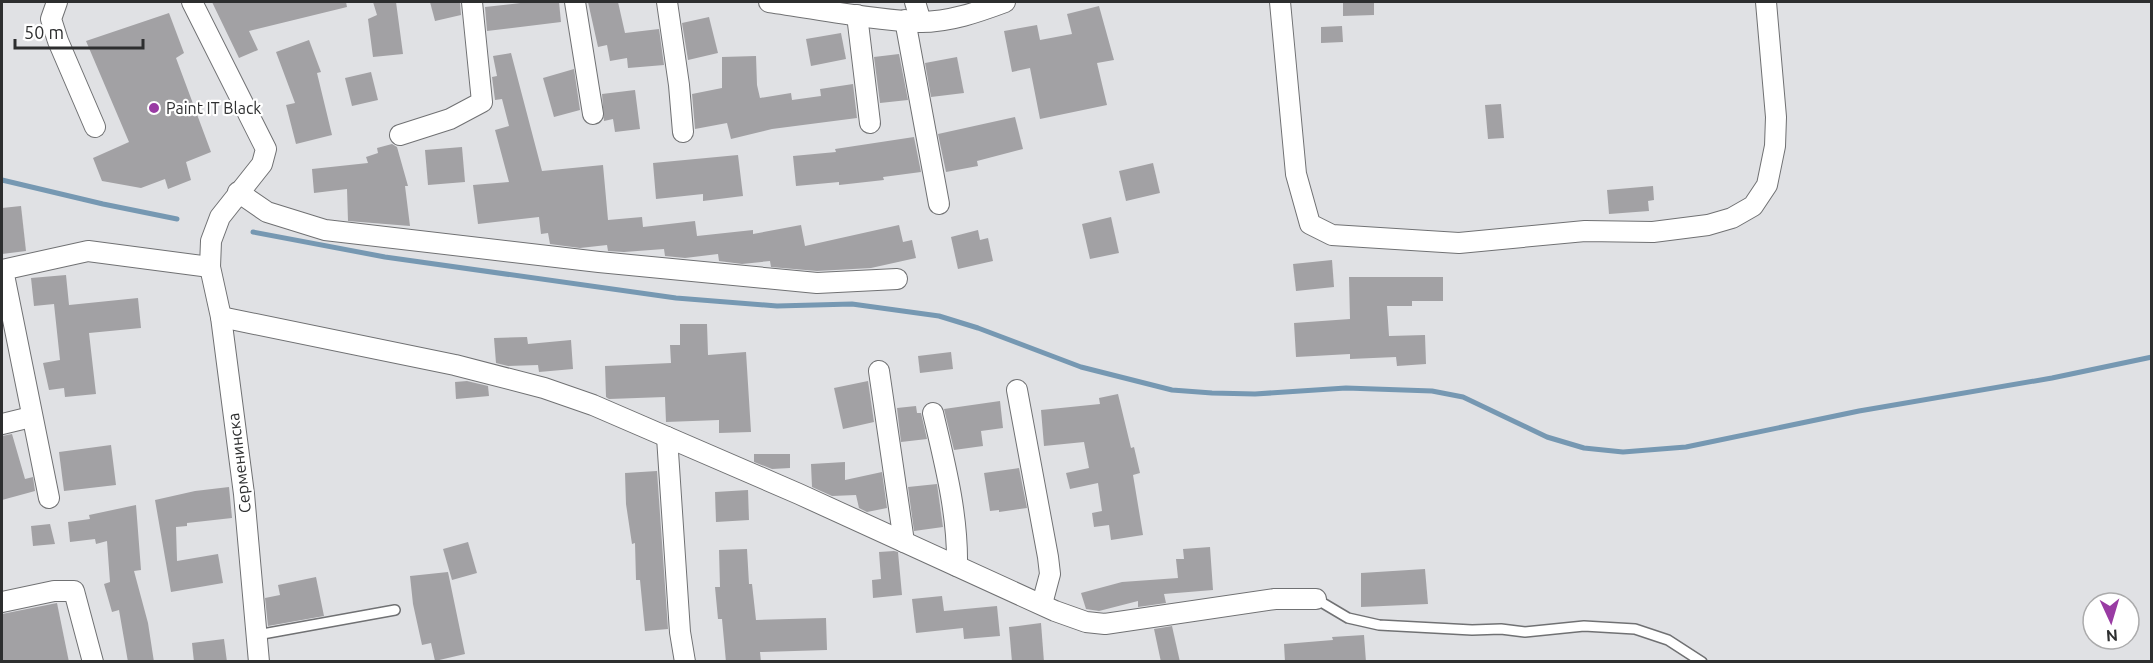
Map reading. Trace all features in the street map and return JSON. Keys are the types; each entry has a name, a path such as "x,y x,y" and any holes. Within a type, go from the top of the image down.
{"street":[{"path":"57,2 51,19 58,41 95,126"},
{"name":"Серменинска","path":"192,2 266,149 262,164 220,217 212,241 210,267 221,317 244,494 259,662"},
{"path":"400,135 450,119 482,102 472,2"},
{"path":"575,2 593,114"},
{"path":"668,2 683,132"},
{"path":"769,2 913,21 962,16 1005,2"},
{"path":"915,2 913,21 939,204"},
{"path":"1280,2 1296,174 1310,224 1332,235 1459,243 1585,231 1653,232 1708,225 1732,218 1753,206 1767,185 1775,146 1776,117 1766,2"},
{"path":"857,15 870,123"},
{"path":"238,192 267,212 325,230 598,262 817,283 897,279"},
{"path":"49,498 2,270 88,251 210,267"},
{"path":"221,317 385,350 544,388 592,405 667,437 1086,622 1105,624 1275,599 1316,599"},
{"path":"879,371 904,542"},
{"path":"1017,390 1050,574 1042,604"},
{"path":"933,413 953,502 957,566"},
{"path":"2,424 31,417"},
{"path":"667,437 680,632 685,662"},
{"path":"2,603 54,591 74,591 93,662"}],"lane":[{"path":"1316,599 1348,618 1379,625 1472,630 1501,629 1525,632 1584,626 1635,629 1668,640 1702,662"},
{"path":"257,635 395,610"}],"building":[{"path":"212,2 346,2 347,7 249,31 258,50 239,58"},
{"path":"373,2 396,2 403,54 373,57 368,19 377,15"},
{"path":"430,2 460,2 461,15 435,21"},
{"path":"529,2 559,2 561,22 487,31 485,7"},
{"path":"588,2 618,2 625,33 659,29 664,65 628,68 627,58 610,61 607,45 598,47"},
{"path":"1343,2 1374,2 1374,15 1343,16"},
{"path":"1099,6 1114,60 1097,63 1107,105 1040,119 1030,68 1012,72 1004,31 1037,25 1040,40 1072,34 1067,14"},
{"name":"Paint IT Black","path":"169,13 184,53 176,58 211,152 186,162 191,180 168,189 165,179 141,188 102,181 93,158 129,142 86,41"},
{"path":"709,17 718,53 688,60 682,23"},
{"path":"1342,26 1343,42 1321,43 1321,27"},
{"path":"841,33 846,59 811,66 806,39"},
{"path":"309,40 321,72 317,73 332,135 296,144 286,105 295,103 276,52"},
{"path":"511,53 542,171 603,165 608,220 642,217 643,227 695,221 697,236 753,230 753,234 801,225 805,246 899,225 903,242 912,240 916,258 871,268 817,271 771,267 770,261 742,264 719,261 718,254 685,258 665,256 664,249 624,252 608,251 607,245 580,248 550,244 548,233 541,234 539,217 478,224 473,185 509,182 495,130 509,126 502,99 495,100 492,77 497,76 493,56"},
{"path":"899,54 908,100 880,103 874,57"},
{"path":"756,56 760,98 791,93 792,100 821,96 820,89 853,84 857,118 772,129 731,139 727,123 695,129 692,94 722,88 722,57"},
{"path":"957,57 964,93 931,97 925,63"},
{"path":"574,69 580,110 554,117 543,78"},
{"path":"371,72 378,100 352,106 345,78"},
{"path":"635,90 640,129 615,132 613,119 604,121 602,94"},
{"path":"1501,104 1504,138 1488,139 1485,105"},
{"path":"1015,117 1023,149 977,161 978,166 946,172 938,134"},
{"path":"914,137 921,172 883,177 884,180 839,185 839,182 796,186 793,156 836,152 835,149"},
{"path":"392,144 397,147 408,186 405,186 410,226 348,221 347,189 314,193 312,169 368,163 366,157 378,153 377,148"},
{"path":"462,147 465,182 428,185 425,150"},
{"path":"738,155 743,196 703,201 703,194 656,199 653,163"},
{"path":"1153,163 1160,193 1126,201 1119,171"},
{"path":"1653,186 1654,200 1648,201 1649,211 1609,214 1607,190"},
{"path":"21,206 26,251 2,254 2,208"},
{"path":"1111,217 1119,253 1090,259 1082,224"},
{"path":"978,230 980,240 988,238 993,261 958,269 951,237"},
{"path":"1332,260 1334,287 1296,291 1293,264"},
{"path":"66,275 69,305 138,298 141,328 89,333 96,394 65,397 64,388 49,390 43,363 60,360 54,304 34,306 31,278"},
{"path":"1349,277 1443,277 1443,301 1412,301 1412,306 1387,306 1389,336 1425,335 1426,364 1397,366 1396,357 1350,359 1350,354 1296,357 1294,323 1350,319"},
{"path":"680,324 707,324 708,355 746,352 751,432 719,433 719,420 666,422 665,397 609,399 606,397 605,366 671,363 670,345 680,345"},
{"path":"527,337 528,344 571,340 573,369 539,372 538,365 508,366 496,363 494,338"},
{"path":"951,352 953,369 920,373 918,356"},
{"path":"467,381 488,386 489,396 456,399 455,382"},
{"path":"868,381 874,422 843,429 834,388"},
{"path":"1118,394 1131,448 1134,447 1140,473 1133,475 1143,535 1111,540 1109,525 1094,527 1092,513 1102,511 1098,483 1070,489 1066,473 1089,468 1084,442 1044,446 1041,410 1100,404 1099,398"},
{"path":"1000,401 1003,428 981,431 983,446 954,450 944,409"},
{"path":"916,406 917,413 921,413 927,439 901,442 897,408"},
{"path":"12,434 25,479 33,477 35,491 2,500 2,436"},
{"path":"111,445 116,485 64,491 59,452"},
{"path":"754,454 790,454 790,468 772,469 754,462"},
{"path":"845,462 845,480 882,472 887,508 867,512 859,508 856,495 832,496 812,487 811,464"},
{"path":"1019,468 1027,508 990,511 984,473"},
{"path":"657,471 668,629 645,631 640,580 636,580 635,543 632,544 626,504 625,473"},
{"path":"937,484 943,527 914,531 908,487"},
{"path":"229,487 232,518 187,523 187,526 176,527 177,561 218,554 223,583 171,592 155,500 195,491"},
{"path":"748,490 749,520 716,522 715,492"},
{"path":"136,505 141,570 134,571 148,623 154,662 128,662 119,610 112,612 104,584 110,582 107,541 96,544 95,539 70,542 68,522 90,519 89,515"},
{"path":"50,524 55,544 33,546 31,526"},
{"path":"468,542 477,573 452,580 443,549"},
{"path":"1210,547 1213,590 1164,594 1166,603 1138,607 1138,601 1099,611 1086,609 1081,593 1122,582 1178,578 1176,559 1184,559 1183,549"},
{"path":"747,549 749,584 752,584 756,620 826,618 827,650 760,652 761,662 726,662 722,619 718,619 715,587 720,587 719,550"},
{"path":"879,552 898,552 902,595 873,598 872,580 881,579"},
{"path":"1425,569 1428,604 1361,607 1361,573"},
{"path":"448,572 465,654 435,661 431,643 422,645 413,604 410,576"},
{"path":"316,577 324,616 268,626 265,598 280,595 278,585"},
{"path":"942,596 944,611 997,606 1000,636 964,639 963,628 916,633 912,599"},
{"path":"57,603 69,662 2,662 2,614"},
{"path":"1041,623 1044,662 1012,662 1009,627"},
{"path":"1172,626 1180,662 1161,662 1154,629"},
{"path":"1364,635 1366,662 1285,662 1284,644"},
{"path":"224,639 227,662 194,662 192,643"}],"waterway":[{"path":"2,180 177,219"},
{"path":"253,232 385,257 676,298 777,306 852,304 939,316 978,328 1081,367 1172,390 1255,394 1346,388 1432,391 1463,397 1547,437 1584,448 1623,452 1686,447 1859,411 2052,378 2152,357"}],"place":[{"name":"Paint IT Black","path":"154,108"}]}
